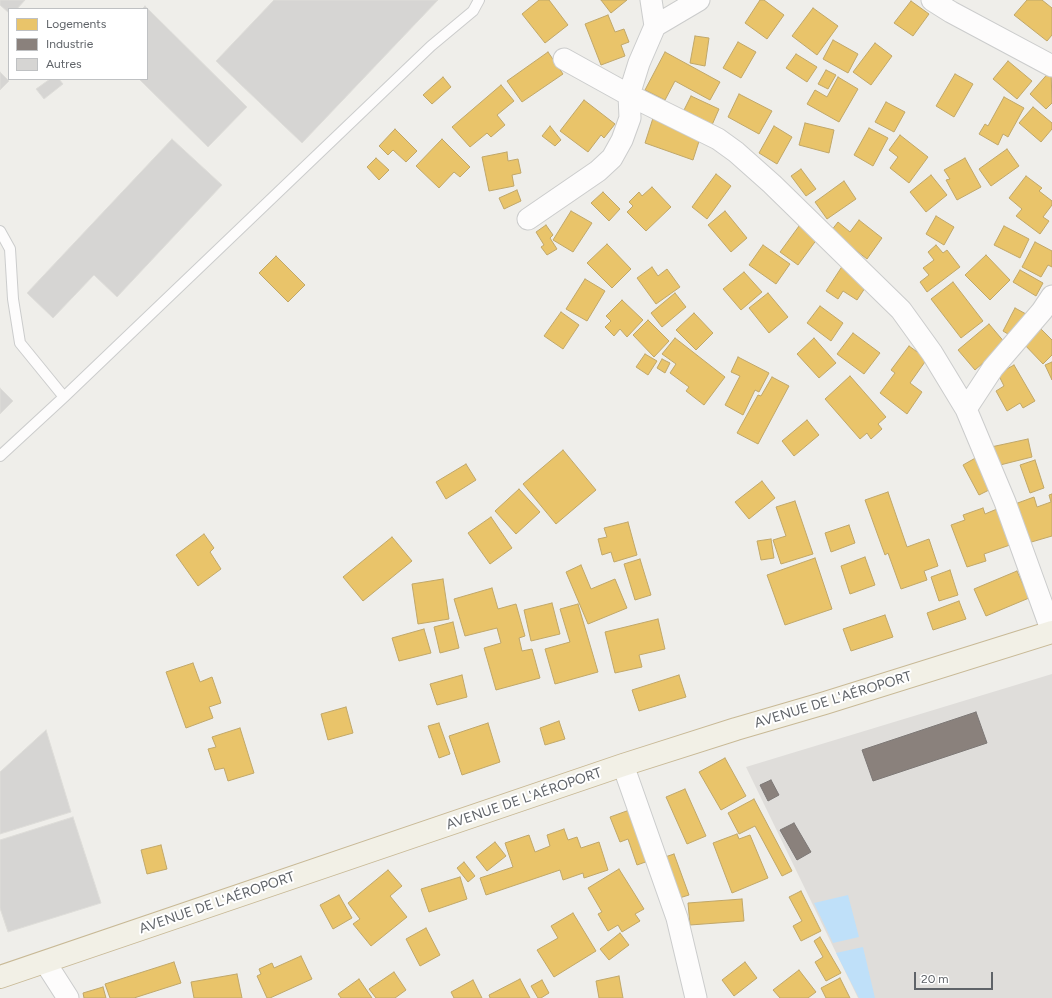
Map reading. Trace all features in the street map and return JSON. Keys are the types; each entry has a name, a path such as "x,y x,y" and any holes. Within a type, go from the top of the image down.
{"highway":[{"name":"AVENUE DE L'AÉROPORT","path":"0,977 623,765 1052,632"}],"street":[{"path":"528,219 598,171 612,158 622,140 630,118 630,95 639,63 655,26 651,0"},
{"path":"655,26 699,0"},
{"path":"932,0 951,12 1052,66"},
{"path":"564,60 718,139 736,152 772,184 901,310 932,353 966,409 1005,502 1052,632"},
{"path":"966,409 994,368 1042,311 1052,296"},
{"path":"623,765 677,918 696,998"},
{"path":"45,962 68,998"}],"lane":[{"path":"0,456 64,397 431,46 473,11 479,0"},
{"path":"0,231 10,249 13,299 20,343 64,397"}],"shaded area":[{"path":"1052,674 1052,998 858,998 746,767"}],"water":[{"path":"848,895 859,937 833,943 814,903"},
{"path":"863,947 875,998 859,998 836,953"}],"building: Logements":[{"path":"539,0 549,0 568,25 545,43 522,14"},
{"path":"601,0 627,0 611,13"},
{"path":"760,0 764,0 784,15 767,39 745,23"},
{"path":"1027,0 1042,0 1052,8 1052,35 1047,41 1014,15"},
{"path":"911,1 929,14 913,36 894,23"},
{"path":"813,8 838,26 817,55 792,36"},
{"path":"608,15 615,32 624,29 629,42 621,45 625,56 601,65 585,24"},
{"path":"695,36 709,38 705,66 690,63"},
{"path":"833,40 858,54 848,73 823,59"},
{"path":"738,42 756,52 741,78 723,68"},
{"path":"875,43 892,56 871,85 853,72"},
{"path":"548,52 563,74 522,102 507,81"},
{"path":"665,52 720,82 710,100 675,81 665,100 645,90"},
{"path":"796,54 817,67 807,82 786,68"},
{"path":"1008,61 1032,81 1017,99 993,79"},
{"path":"826,70 836,75 828,89 818,84"},
{"path":"1051,70 1052,103 1046,109 1030,94"},
{"path":"955,74 973,84 954,117 936,106"},
{"path":"443,77 451,87 432,104 423,95"},
{"path":"838,77 858,89 839,122 807,104 815,90 827,97"},
{"path":"501,85 514,101 497,115 505,125 491,137 487,133 470,147 452,127"},
{"path":"739,94 772,111 759,134 728,117"},
{"path":"691,96 719,109 712,125 683,112"},
{"path":"1004,97 1024,108 1008,137 1003,134 998,145 979,134 985,124 988,126"},
{"path":"584,100 615,124 604,138 601,135 588,152 560,131"},
{"path":"886,102 905,112 894,132 875,122"},
{"path":"1033,107 1052,123 1052,129 1041,142 1019,123"},
{"path":"654,115 702,132 693,160 645,143"},
{"path":"805,123 834,130 829,153 799,145"},
{"path":"550,126 561,140 555,146 542,136"},
{"path":"774,126 792,137 777,164 759,153"},
{"path":"869,128 888,138 873,166 854,155"},
{"path":"395,129 417,151 406,162 393,150 388,155 379,146"},
{"path":"900,135 928,157 909,183 890,168 898,157 889,150"},
{"path":"442,139 470,167 460,177 454,172 439,188 416,166"},
{"path":"1007,149 1019,166 991,186 979,169"},
{"path":"507,152 508,161 518,159 521,173 512,175 514,186 489,191 482,157"},
{"path":"376,158 389,170 379,180 367,167"},
{"path":"965,158 981,187 957,200 946,180 950,179 944,170"},
{"path":"801,169 816,189 806,196 791,176"},
{"path":"716,174 731,186 707,219 692,207"},
{"path":"931,175 947,195 926,212 910,192"},
{"path":"1026,176 1042,188 1039,191 1052,201 1052,205 1043,217 1049,221 1040,234 1016,216 1022,209 1009,198"},
{"path":"844,181 856,199 827,219 815,202"},
{"path":"652,187 671,207 646,231 627,212 633,206 629,202 639,192 642,196"},
{"path":"517,190 521,201 504,209 499,198"},
{"path":"603,192 620,209 609,221 591,203"},
{"path":"571,211 592,223 573,252 553,240"},
{"path":"725,211 747,238 731,252 708,225"},
{"path":"936,216 954,227 944,245 926,234"},
{"path":"859,220 882,238 867,259 831,231 838,222 850,232"},
{"path":"802,222 820,235 798,265 780,252"},
{"path":"546,225 553,235 550,238 557,249 547,255 541,247 544,245 536,232"},
{"path":"1004,226 1029,239 1020,258 994,245"},
{"path":"1035,242 1052,251 1052,267 1048,265 1041,277 1022,267"},
{"path":"607,244 631,269 612,288 587,263"},
{"path":"763,245 790,264 776,284 749,265"},
{"path":"936,245 943,253 947,250 960,267 927,292 920,282 929,275 923,268 934,260 928,252"},
{"path":"986,255 1010,280 990,300 965,275"},
{"path":"276,256 305,285 288,302 259,273"},
{"path":"843,265 869,282 857,300 843,291 838,299 826,291"},
{"path":"652,267 658,276 667,269 680,287 656,304 637,278"},
{"path":"1020,270 1043,283 1036,296 1013,282"},
{"path":"744,272 762,292 741,310 723,289"},
{"path":"585,279 605,291 587,321 566,309"},
{"path":"953,282 983,321 961,338 931,299"},
{"path":"675,293 686,307 662,327 651,313"},
{"path":"768,293 788,317 769,333 749,308"},
{"path":"622,300 643,320 627,337 620,329 614,336 605,327 611,321 606,316"},
{"path":"820,306 843,323 831,341 807,323"},
{"path":"1015,308 1026,314 1013,337 1003,331"},
{"path":"561,312 579,325 563,349 544,336"},
{"path":"694,313 713,333 696,350 676,330"},
{"path":"648,320 669,341 654,357 633,335"},
{"path":"989,324 1006,344 987,368 983,363 975,370 958,350"},
{"path":"1038,326 1052,340 1052,355 1043,364 1022,342"},
{"path":"853,333 880,353 864,374 837,354"},
{"path":"675,338 725,377 704,405 686,391 689,387 670,373 676,364 662,354"},
{"path":"814,338 836,363 819,378 797,354"},
{"path":"909,346 927,359 910,383 922,392 907,414 880,393 895,373 891,370"},
{"path":"645,354 657,361 648,375 636,367"},
{"path":"738,357 769,373 759,392 755,390 743,415 725,405 740,376 731,372"},
{"path":"662,359 670,363 665,373 657,368"},
{"path":"1052,362 1052,380 1045,365"},
{"path":"1014,365 1035,401 1023,408 1020,403 1007,411 996,391 1004,386 998,374"},
{"path":"850,376 886,417 878,424 882,429 871,439 867,433 860,439 825,399"},
{"path":"772,377 789,386 758,444 737,433 758,395 761,396"},
{"path":"807,420 819,435 794,456 782,441"},
{"path":"1028,439 1032,457 996,466 991,447"},
{"path":"563,450 596,490 556,524 523,484"},
{"path":"979,456 995,487 979,495 963,465"},
{"path":"1035,460 1044,488 1030,493 1020,465"},
{"path":"466,464 476,480 446,499 436,482"},
{"path":"762,481 775,498 749,519 735,502"},
{"path":"519,489 540,512 516,534 495,511"},
{"path":"888,492 907,547 929,539 938,566 924,571 927,580 901,589 888,553 885,555 865,500"},
{"path":"1052,494 1052,536 1028,543 1015,504 1034,497 1037,507 1051,502 1049,495"},
{"path":"795,501 813,554 781,564 773,540 786,536 776,507"},
{"path":"983,508 985,514 997,509 1010,545 984,554 986,561 967,567 951,525 965,520 963,515"},
{"path":"491,517 512,548 490,564 468,533"},
{"path":"628,522 637,555 614,562 611,552 602,555 598,539 607,537 604,528"},
{"path":"849,525 855,543 831,552 825,533"},
{"path":"204,534 214,548 210,552 221,569 198,586 176,555"},
{"path":"392,537 412,561 363,601 343,577"},
{"path":"771,539 774,558 761,560 757,541"},
{"path":"865,557 875,585 850,594 841,566"},
{"path":"815,558 832,609 785,625 767,575"},
{"path":"640,559 651,595 635,600 624,564"},
{"path":"581,565 591,589 615,579 627,608 588,624 566,572"},
{"path":"950,570 958,595 939,601 931,577"},
{"path":"1017,571 1029,598 986,616 974,589"},
{"path":"443,579 449,619 418,624 412,584"},
{"path":"492,588 498,609 516,604 525,636 519,638 522,651 532,649 540,678 496,690 484,648 501,643 497,628 465,636 454,599"},
{"path":"959,601 966,619 933,630 927,613"},
{"path":"552,603 560,634 531,641 524,610"},
{"path":"578,604 598,672 555,684 545,649 570,642 560,609"},
{"path":"885,615 893,637 851,651 843,629"},
{"path":"658,619 665,649 639,655 642,667 615,673 605,632"},
{"path":"453,622 459,648 440,653 434,627"},
{"path":"424,629 431,653 399,661 392,638"},
{"path":"193,663 200,682 212,677 221,703 209,707 213,718 186,728 166,672"},
{"path":"462,675 467,697 437,705 430,684"},
{"path":"679,675 686,697 639,711 632,690"},
{"path":"346,707 353,733 328,740 321,714"},
{"path":"559,721 565,739 545,745 540,728"},
{"path":"439,723 450,754 439,758 428,726"},
{"path":"488,723 500,762 462,775 449,736"},
{"path":"240,728 254,773 228,781 224,768 215,770 208,749 216,747 212,737"},
{"path":"725,758 746,796 721,810 699,772"},
{"path":"685,789 706,836 687,844 666,797"},
{"path":"754,799 792,871 782,876 755,826 739,834 728,813"},
{"path":"635,808 654,859 637,865 628,839 620,842 610,817"},
{"path":"564,829 568,840 577,837 581,848 599,842 608,870 584,878 583,873 563,880 560,870 486,895 480,878 513,867 505,843 529,835 535,852 550,846 547,835"},
{"path":"737,834 739,839 750,835 768,878 732,893 713,843"},
{"path":"495,842 506,856 487,871 476,857"},
{"path":"161,845 167,869 147,874 141,850"},
{"path":"674,854 689,895 676,899 662,858"},
{"path":"464,862 475,876 468,882 457,868"},
{"path":"619,869 644,909 635,914 640,921 622,932 618,925 608,931 598,914 602,912 588,888"},
{"path":"388,870 402,886 390,896 407,917 371,946 353,924 360,919 348,903"},
{"path":"460,877 467,899 429,912 421,889"},
{"path":"801,891 821,931 801,941 793,926 802,921 789,897"},
{"path":"339,895 352,918 333,929 320,905"},
{"path":"742,899 744,921 690,925 688,903"},
{"path":"573,913 596,951 554,977 537,950 558,938 551,926"},
{"path":"426,928 440,955 420,966 406,939"},
{"path":"620,933 629,945 609,960 600,949"},
{"path":"820,937 841,973 826,981 815,962 823,957 814,941"},
{"path":"301,956 312,979 267,998 257,976 261,974 259,969 272,963 274,968"},
{"path":"174,962 181,983 134,998 110,998 105,984"},
{"path":"745,962 757,978 734,996 722,980"},
{"path":"799,970 816,992 808,998 780,998 773,990"},
{"path":"394,972 406,990 395,998 376,998 369,989"},
{"path":"237,974 242,998 194,998 191,982"},
{"path":"619,976 623,998 599,998 596,981"},
{"path":"840,978 850,998 826,998 821,988"},
{"path":"359,979 372,998 341,998 338,994"},
{"path":"520,979 530,998 490,998 489,995"},
{"path":"473,980 482,998 454,998 451,992"},
{"path":"542,980 549,993 541,998 538,998 531,986"},
{"path":"103,987 106,998 84,998 83,993"}],"building: Industrie":[{"path":"976,712 987,743 873,781 862,750"},
{"path":"771,780 779,795 768,801 760,785"},
{"path":"794,823 811,852 797,860 780,830"}],"building: Autres":[{"path":"0,0 25,0 18,8 8,8 8,12 0,5"},
{"path":"274,0 438,0 302,143 216,61"},
{"path":"148,9 247,107 208,147 140,80 148,80"},
{"path":"0,72 9,81 0,90"},
{"path":"49,80 60,80 63,84 44,99 36,89"},
{"path":"172,139 222,185 117,297 94,275 53,318 27,293"},
{"path":"0,388 13,401 0,414"},
{"path":"46,730 71,812 0,834 0,772"},
{"path":"73,817 101,903 8,932 0,908 0,840"}]}
